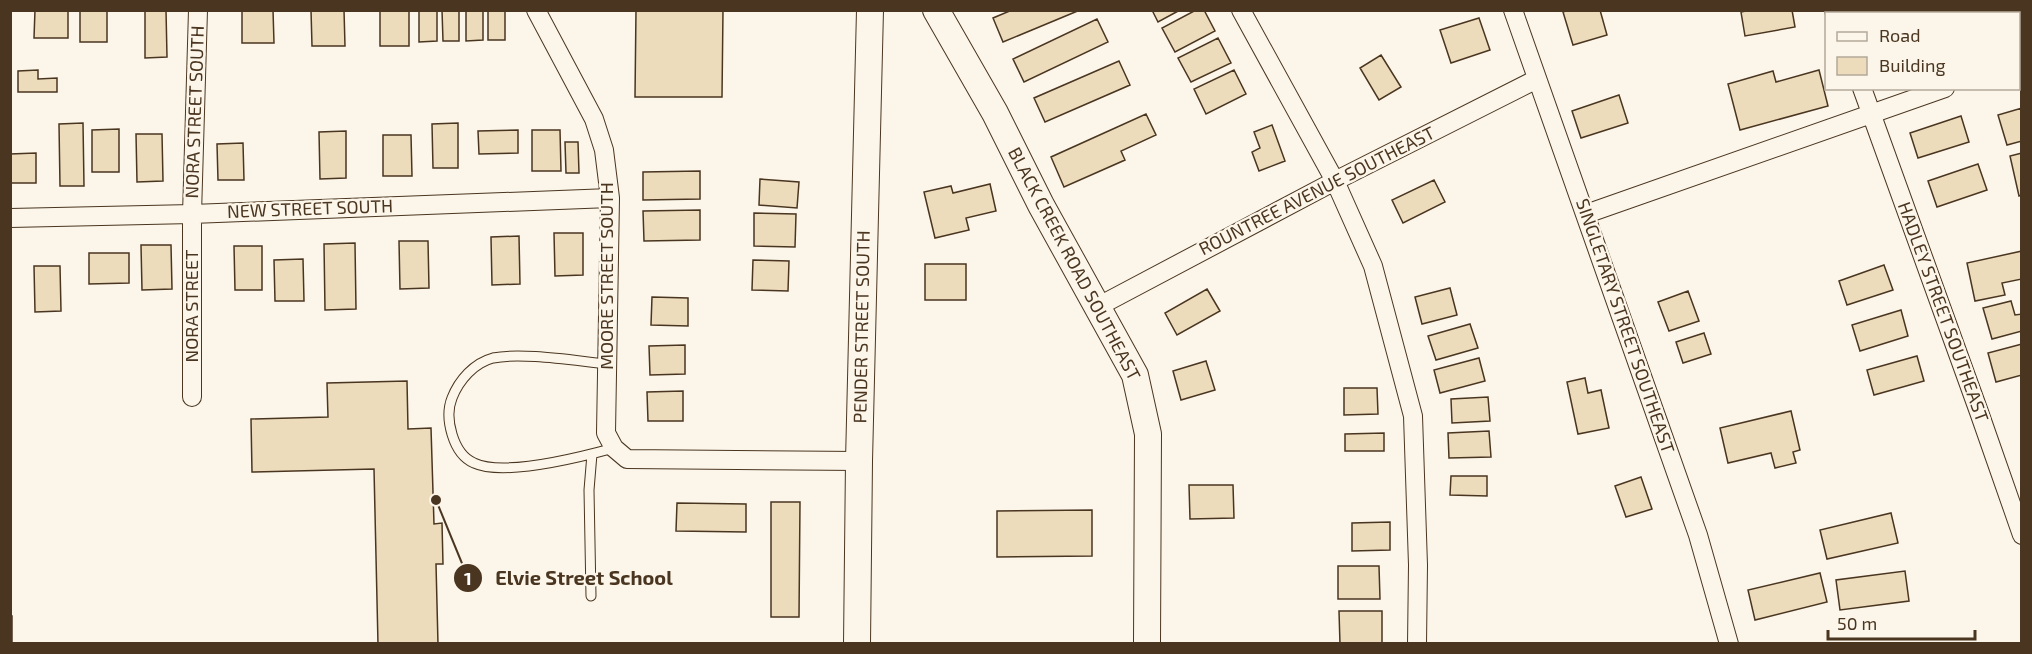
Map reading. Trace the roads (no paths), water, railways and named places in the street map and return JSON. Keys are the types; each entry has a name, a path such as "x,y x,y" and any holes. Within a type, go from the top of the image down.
{"street":[{"name":"NORA STREET SOUTH","path":"192,214 198,10"},
{"name":"MOORE STREET SOUTH","path":"536,10 594,119 604,150 610,198 606,433 614,448"},
{"name":"PENDER STREET SOUTH","path":"857,644 870,10"},
{"name":"BLACK CREEK ROAD SOUTHEAST","path":"936,10 995,113 1041,205 1135,375 1148,434 1147,644"},
{"path":"1241,10 1335,181 1373,266 1413,416 1418,565 1417,644"},
{"name":"SINGLETARY STREET SOUTHEAST","path":"1513,10 1698,535 1730,644"},
{"name":"ROUNTREE AVENUE SOUTHEAST","path":"1098,306 1335,181 1537,79"},
{"name":"HADLEY STREET SOUTHEAST","path":"1863,90 2022,535"},
{"path":"1586,214 1939,90"},
{"name":"NEW STREET SOUTH","path":"10,218 192,214 610,198"},
{"name":"NORA STREET","path":"192,214 192,397"},
{"path":"614,448 627,459 859,461"}],"lane":[{"path":"608,364 514,356 492,358 477,365 461,381 451,400 450,418 453,436 460,452 472,463 493,468 544,463 614,448"},
{"path":"591,596 589,490 592,454"}],"place":[{"name":"Elvie Street School","path":"436,500"}]}
